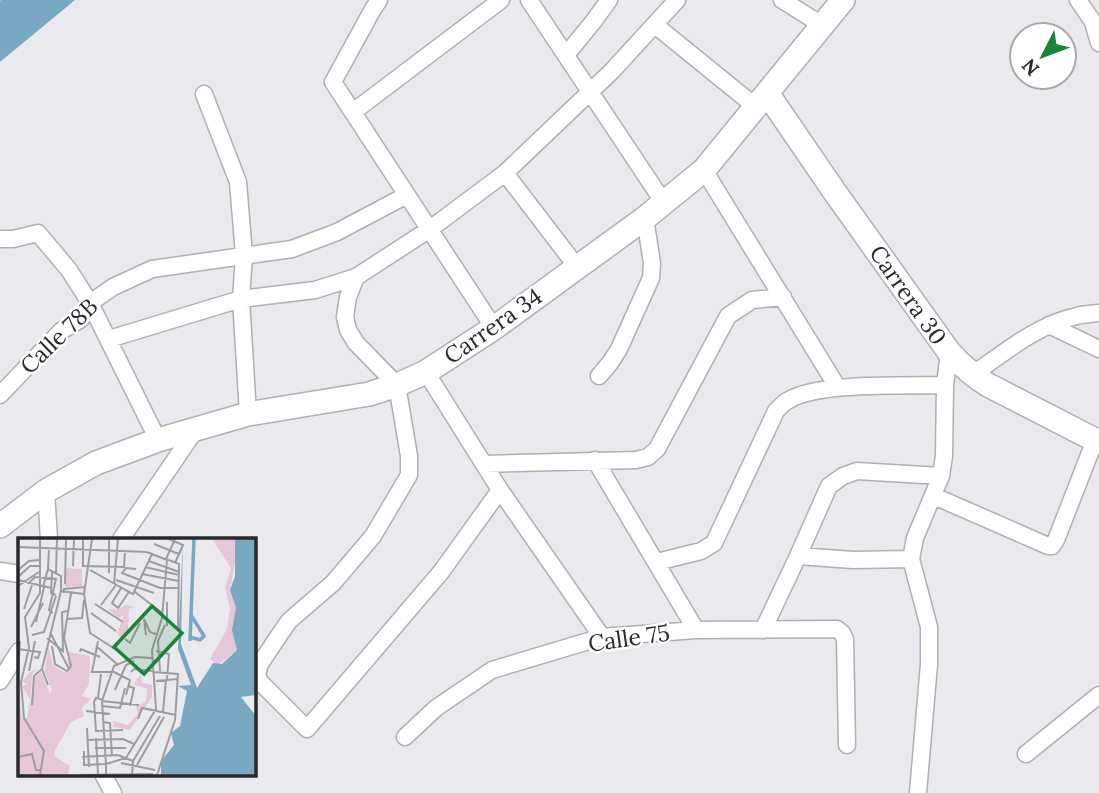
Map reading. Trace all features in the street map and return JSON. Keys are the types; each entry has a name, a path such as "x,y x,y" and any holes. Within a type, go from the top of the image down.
{"main road":[{"name":"Carrera 34","path":"0,526 46,491 96,464 158,440 248,414 369,394 426,372 494,328 645,218 704,170 843,0"},
{"name":"Carrera 30","path":"762,100 834,191 949,352 972,375 1097,441"}],"street":[{"path":"379,0 333,82 494,328"},
{"path":"353,112 501,0"},
{"path":"530,0 664,203"},
{"path":"566,55 609,0"},
{"path":"109,339 241,299 315,290 356,277 430,229 505,173 591,92 677,0"},
{"path":"782,0 822,25"},
{"path":"1079,0 1093,22 1099,43"},
{"path":"655,25 762,100"},
{"path":"204,94 238,182 244,255 241,299 248,414"},
{"path":"704,170 838,388"},
{"path":"505,173 577,267"},
{"name":"Calle 78B","path":"0,395 61,331 81,319 90,303 113,286 152,269 292,248 337,232 407,195"},
{"path":"599,376 619,349 651,278 652,263 645,218"},
{"path":"0,239 38,233 69,271 109,339 158,440"},
{"path":"356,277 348,297 345,317 348,330 356,343 397,385 409,456 409,475 373,536 333,583 289,621 260,664 257,674 260,682 307,729 441,572 500,490"},
{"path":"484,464 636,460 648,457 657,449 728,316 752,300 783,297"},
{"path":"972,375 1049,325 1076,316 1099,313"},
{"path":"1049,325 1099,349"},
{"path":"919,793 929,664 929,627 911,559 915,538 941,476 949,352"},
{"path":"426,372 500,490 602,638"},
{"path":"657,562 701,551 714,543 776,411 788,400 803,394 838,388 945,385"},
{"path":"122,538 196,429"},
{"path":"933,496 1052,546 1097,441"},
{"path":"595,460 696,630"},
{"path":"762,631 829,486 856,471 941,476"},
{"path":"46,491 49,538"},
{"path":"798,556 853,560 911,559"},
{"path":"0,571 18,574"},
{"name":"Calle 75","path":"405,737 436,708 492,670 602,638 696,630 837,629 845,639 847,745"},
{"path":"0,681 18,652"},
{"path":"1026,754 1099,695"},
{"path":"104,776 113,793"}],"water":[{"path":"1,0 75,0 0,62"}]}
